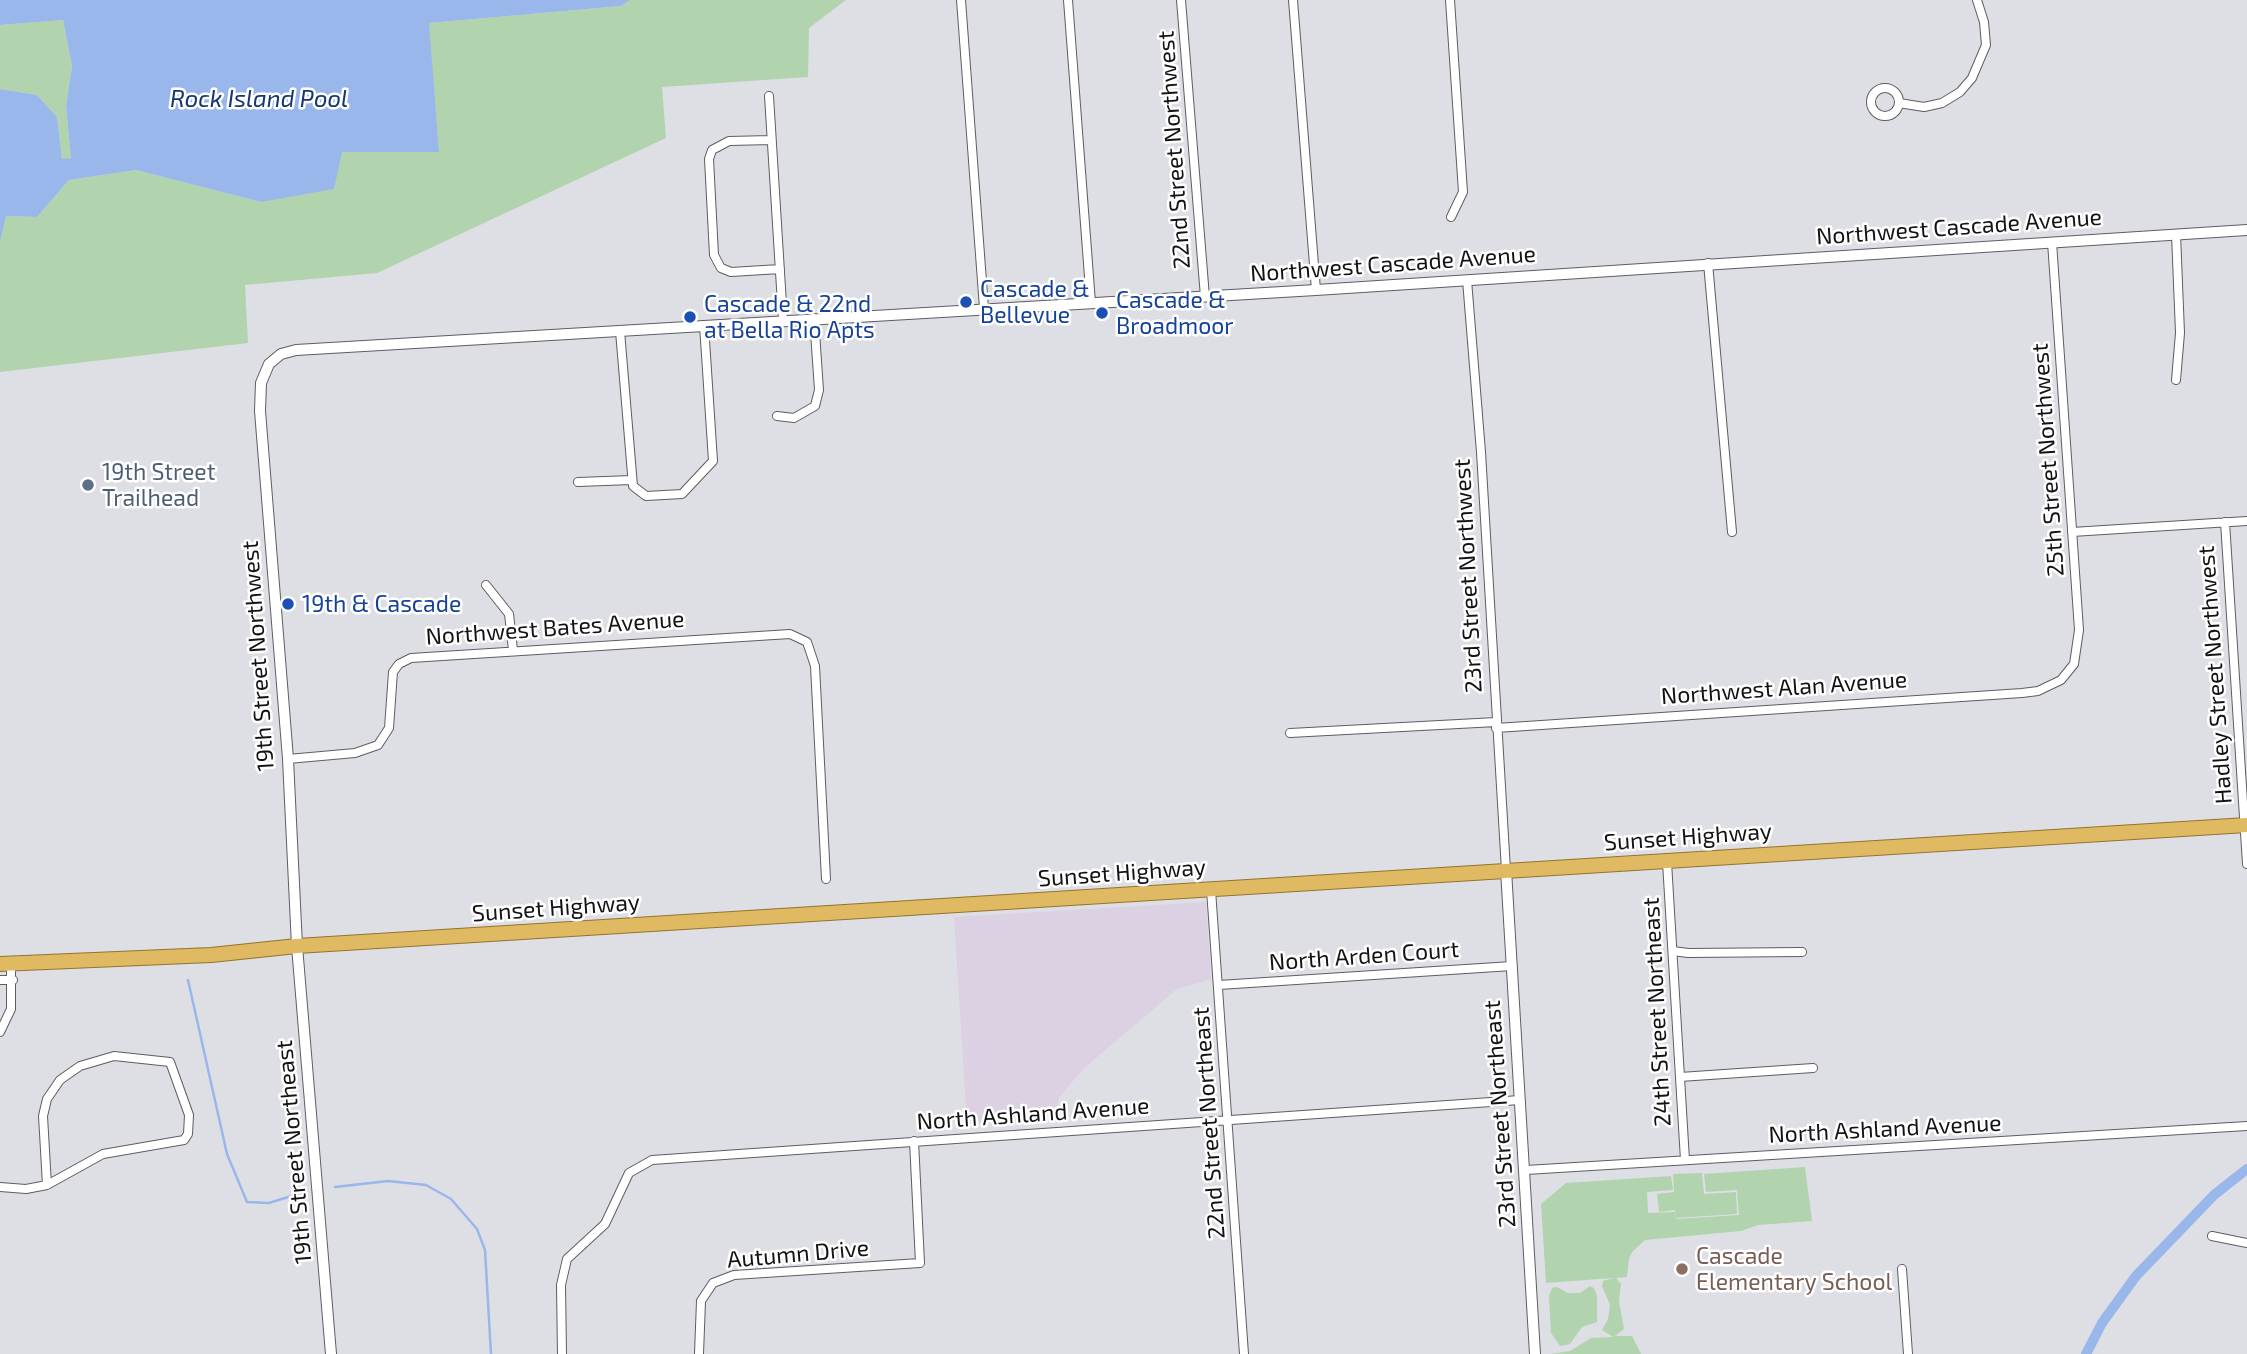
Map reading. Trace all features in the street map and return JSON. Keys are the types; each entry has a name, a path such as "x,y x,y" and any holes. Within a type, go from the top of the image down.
{"highway":[{"name":"Sunset Highway","path":"6,963 211,955 297,946 2246,825"}],"street":[{"path":"961,0 984,308"},
{"path":"1068,0 1091,303"},
{"name":"22nd Street Northwest","path":"1181,0 1205,297"},
{"path":"1293,0 1317,290"},
{"path":"1450,0 1463,192 1451,217"},
{"path":"1899,103 1924,107 1942,103 1960,92 1972,78 1986,45 1984,22 1977,0"},
{"path":"769,96 783,320"},
{"path":"771,140 729,141 712,150 709,159 714,255 721,268 731,272 780,269"},
{"name":"Northwest Cascade Avenue","path":"269,364 281,354 296,349 1205,297 2247,230"},
{"path":"2176,234 2180,333 2176,380"},
{"name":"25th Street Northwest","path":"2052,242 2080,643 2068,672"},
{"path":"1708,263 1732,533"},
{"name":"23rd Street Northwest","path":"1467,280 1481,452 1506,870"},
{"path":"777,416 794,418 814,406 819,390 814,318"},
{"path":"620,331 632,486 646,496 682,494 713,461 704,325"},
{"name":"19th Street Northwest","path":"269,364 261,383 260,411 288,759 297,946"},
{"path":"578,482 632,480"},
{"path":"2072,532 2247,521"},
{"name":"Hadley Street Northwest","path":"2225,522 2247,864"},
{"path":"486,585 509,614 513,650"},
{"name":"Northwest Bates Avenue","path":"288,759 355,753 378,745 389,728 393,672 404,660 769,633 803,638 813,657 826,879"},
{"name":"Northwest Alan Avenue","path":"1290,733 1496,725 2022,693 2050,686 2068,672"},
{"name":"24th Street Northeast","path":"1667,862 1685,1160"},
{"name":"23rd Street Northeast","path":"1506,870 1535,1354"},
{"name":"22nd Street Northeast","path":"1211,890 1244,1354"},
{"name":"19th Street Northeast","path":"297,946 331,1354"},
{"path":"1673,951 1688,954 1802,951"},
{"path":"0,1032 11,1009 13,980 6,963"},
{"name":"North Arden Court","path":"1219,985 1512,966"},
{"path":"0,980 13,980"},
{"path":"0,1187 26,1189 47,1185 103,1154 184,1140 188,1134 189,1115 170,1062 114,1056 79,1066 60,1080 47,1099 43,1116 47,1185"},
{"path":"1680,1077 1813,1068"},
{"name":"North Ashland Avenue","path":"562,1354 563,1270 573,1250 605,1224 629,1173 652,1160 1520,1100"},
{"name":"North Ashland Avenue","path":"1526,1170 2247,1126"},
{"name":"Autumn Drive","path":"699,1354 701,1301 713,1283 734,1275 920,1263 914,1141"},
{"path":"2212,1236 2247,1242"},
{"path":"1902,1269 1908,1354"}],"shaded area":[{"path":"1206,902 1211,979 1177,989 1082,1070 1059,1098 1055,1117 967,1123 954,917"}],"green space":[{"path":"630,0 846,0 809,28 808,77 662,87 666,138 377,273 245,285 248,343 0,372 0,242 6,216 37,217 69,180 136,170 261,202 342,152 439,152 428,23 621,6"},
{"path":"63,20 72,66 66,106 71,158 62,160 57,117 37,95 0,89 0,25"},
{"path":"1805,1167 1812,1221 1758,1225 1741,1231 1645,1240 1633,1251 1629,1258 1627,1277 1616,1278 1621,1284 1619,1301 1624,1329 1615,1336 1632,1336 1641,1354 1551,1354 1570,1351 1591,1338 1613,1337 1602,1330 1608,1319 1610,1305 1602,1286 1603,1281 1613,1278 1546,1283 1541,1204 1566,1183 1671,1176 1673,1190 1647,1192 1648,1213 1675,1212 1676,1219 1739,1215 1737,1190 1706,1192 1704,1174"},
{"path":"1702,1173 1704,1194 1736,1192 1737,1214 1676,1218 1675,1210 1659,1212 1657,1194 1674,1192 1673,1174"},
{"path":"1590,1286 1594,1288 1597,1296 1597,1322 1582,1327 1570,1344 1560,1346 1551,1333 1549,1296 1552,1288 1557,1287 1568,1293 1580,1293"}],"water":[{"name":"Rock Island Pool","path":"0,0 630,0 621,6 429,23 439,152 342,152 334,189 261,202 136,170 69,180 37,217 6,216 0,242 0,89 37,95 57,117 62,159 71,158 66,106 72,66 63,20 0,25"}],"waterway":[{"path":"188,980 227,1154 247,1202 269,1203 307,1191"},
{"path":"2086,1354 2102,1323 2136,1276 2214,1195 2247,1169"},
{"path":"335,1187 388,1181 426,1185 451,1199 477,1229 485,1250 491,1354"}],"place":[{"name":"Cascade & Bellevue","path":"966,302"},
{"name":"Cascade & Broadmoor","path":"1102,313"},
{"name":"Cascade & 22nd at Bella Rio Apts","path":"690,317"},
{"name":"19th Street Trailhead","path":"88,485"},
{"name":"19th & Cascade","path":"288,604"},
{"name":"Cascade Elementary School","path":"1682,1269"}]}
